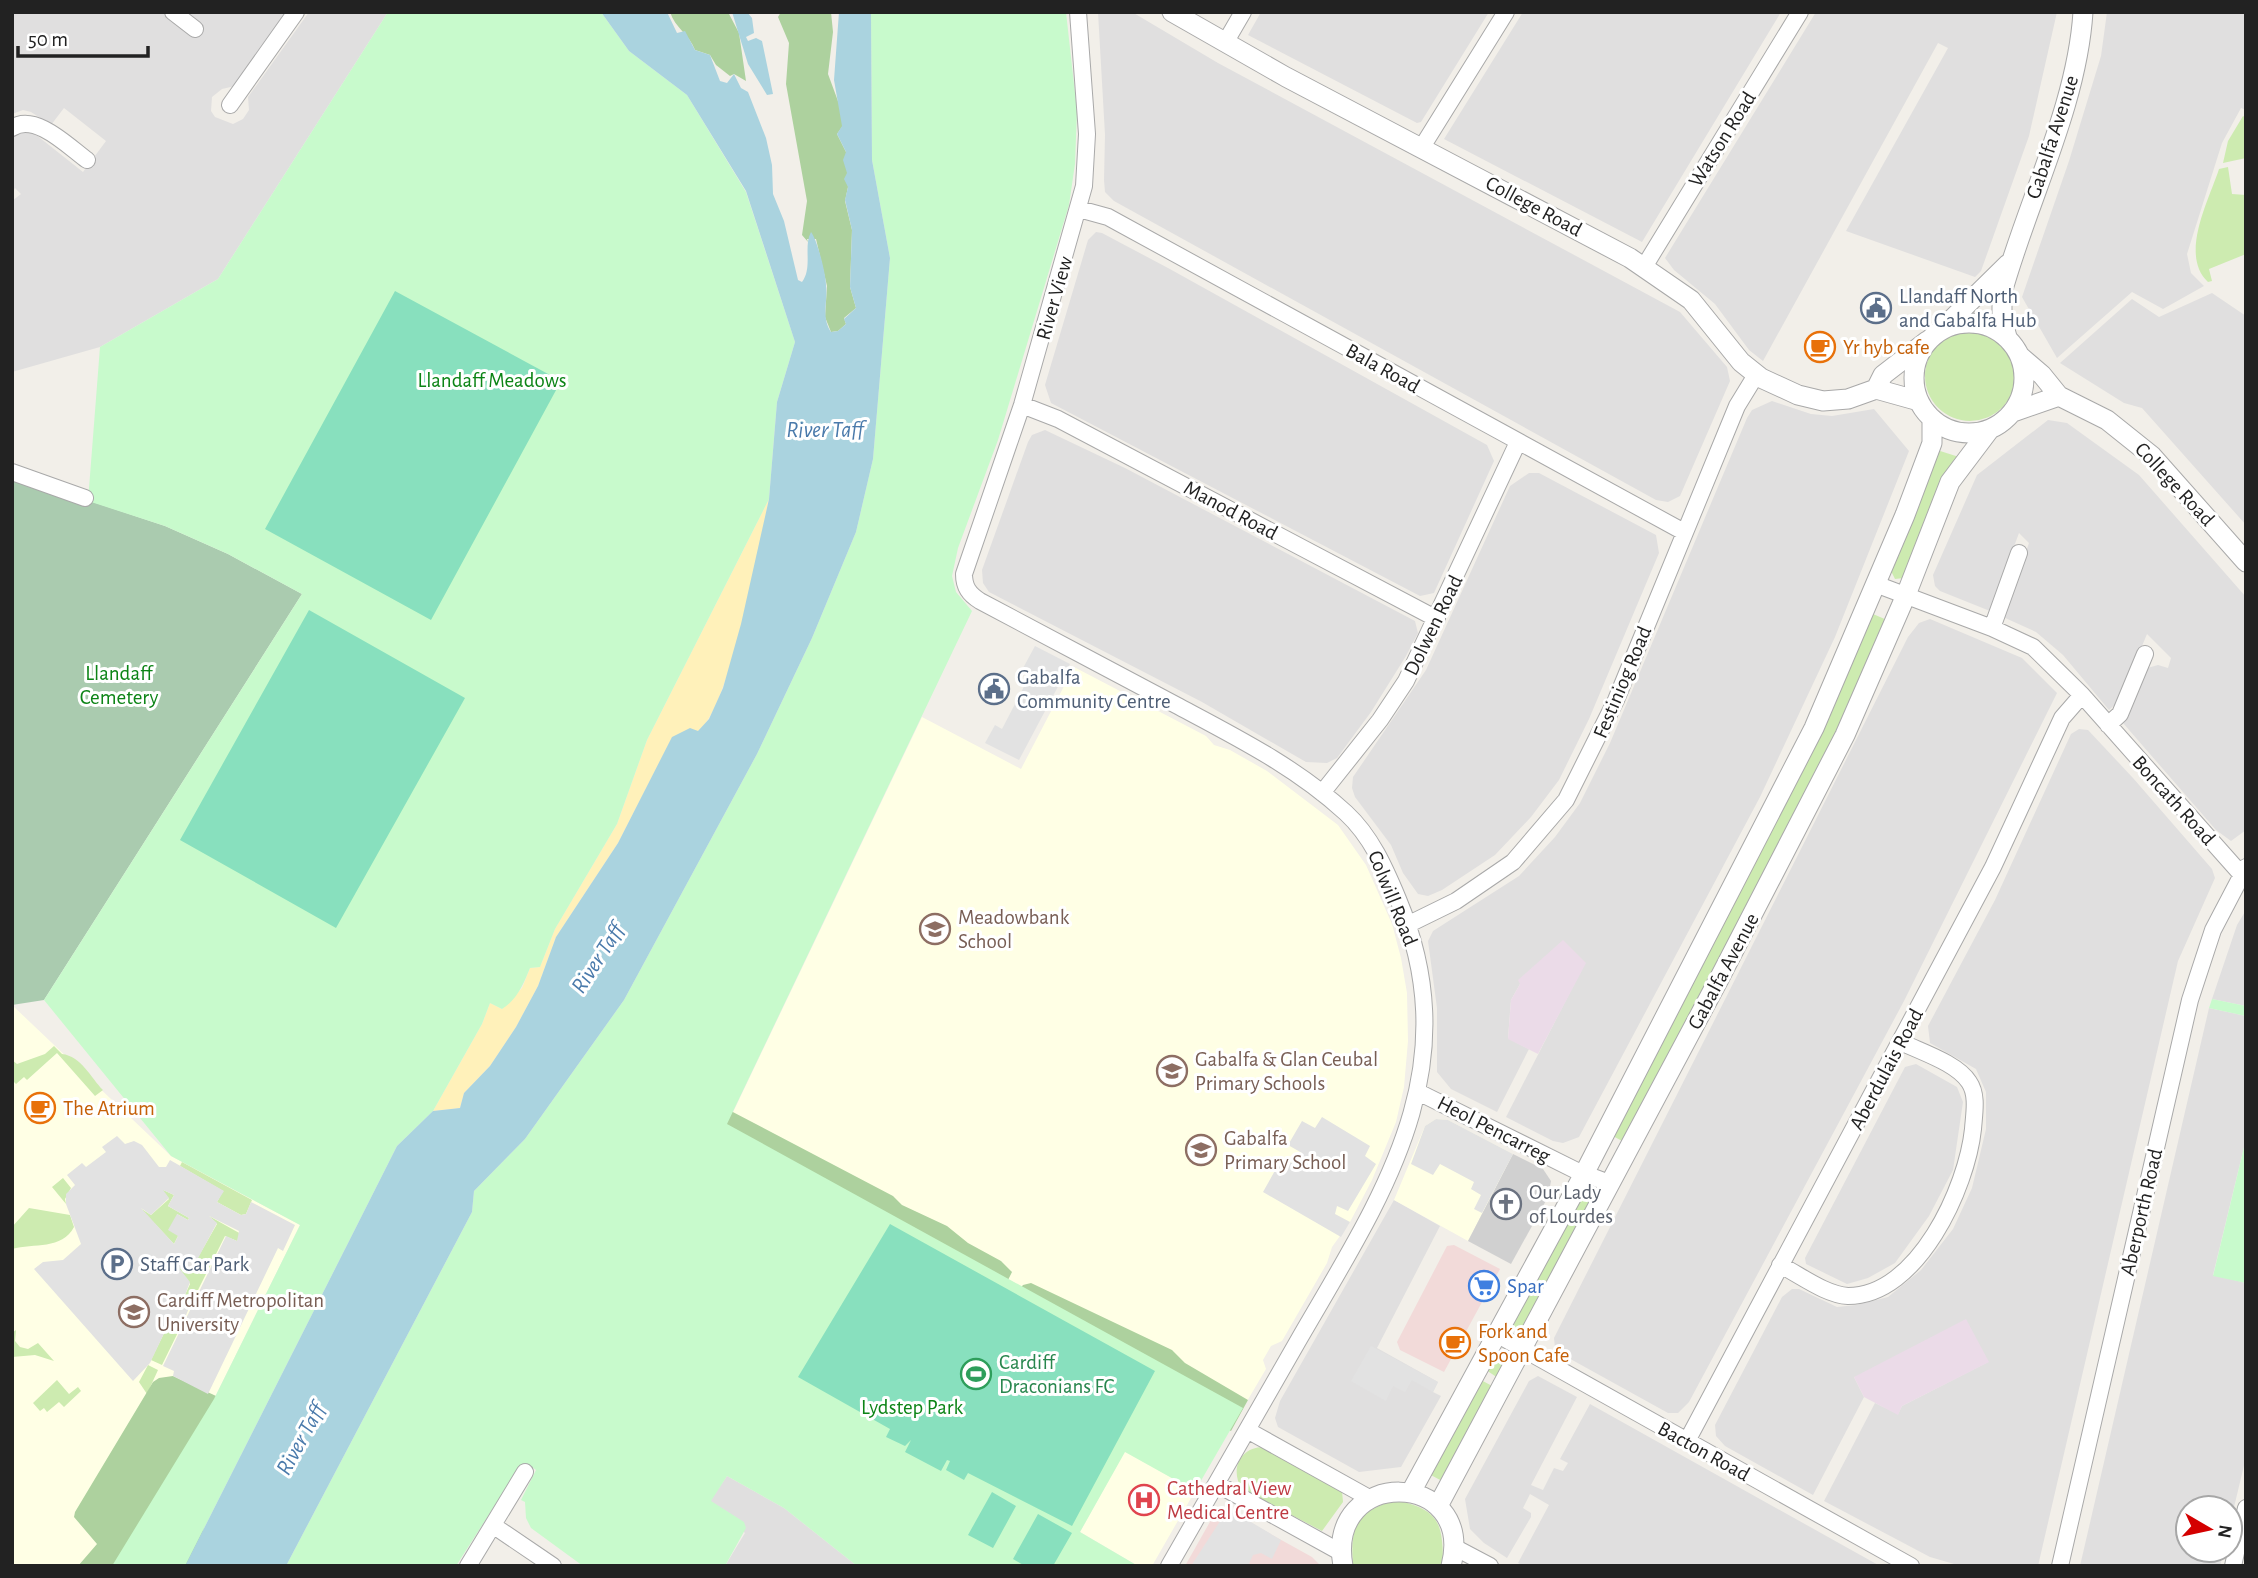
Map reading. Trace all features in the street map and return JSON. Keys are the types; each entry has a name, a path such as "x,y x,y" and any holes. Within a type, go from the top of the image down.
{"street":[{"path":"173,12 195,29"},
{"path":"230,106 296,12"},
{"name":"River View","path":"964,574 1022,405 1084,186 1087,134 1078,12"},
{"name":"College Road","path":"1172,12 1644,267 1699,307 1732,353 1756,375 1798,395 1823,401 1848,399 1876,389"},
{"path":"1225,43 1243,12"},
{"path":"1422,147 1506,12"},
{"name":"Watson Road","path":"1644,267 1800,12"},
{"name":"Gabalfa Avenue","path":"2007,337 2001,305 2011,260 2064,105 2076,60 2083,12"},
{"path":"12,128 17,124 36,124 88,160"},
{"name":"Bala Road","path":"1079,209 1108,217 1684,532"},
{"name":"Gabalfa Avenue","path":"1935,335 1988,287 2011,260"},
{"path":"1919,401 1876,389 1883,375 1935,335 1959,323 1978,323 2007,337 2021,358 2025,374 2022,396 2013,412"},
{"path":"1935,335 1914,370 1919,401 1932,419 1959,433 1990,429 2013,412 2059,396"},
{"name":"College Road","path":"2021,358 2042,374 2059,396 2107,420 2152,457 2246,562"},
{"name":"Festiniog Road","path":"1408,925 1483,885 1513,862 1552,819 1589,758 1616,700 1737,406 1756,375"},
{"name":"Manod Road","path":"1022,405 1058,419 1437,619"},
{"name":"Gabalfa Avenue","path":"1411,1492 1584,1174 1767,825 1814,728 1878,584 1932,443 1932,419"},
{"name":"Gabalfa Avenue","path":"1438,1506 1799,827 1845,735 1906,595 1950,482 1990,429"},
{"name":"Dolwen Road","path":"1322,793 1380,720 1406,681 1518,442"},
{"path":"12,472 85,498"},
{"path":"1992,628 2019,553"},
{"name":"Colwill Road","path":"964,574 968,592 980,601 1253,746 1322,793 1358,825 1371,842 1408,925 1422,1002 1418,1092 1400,1154 1379,1200 1169,1566"},
{"name":"Boncath Road","path":"1878,584 1992,628 2033,647 2082,695 2244,871"},
{"path":"2108,725 2120,714 2145,654"},
{"name":"Aberdulais Road","path":"1687,1441 1993,867 2062,718 2082,695"},
{"name":"Aberporth Road","path":"2060,1566 2190,1000 2213,930 2244,871"},
{"path":"1780,1265 1834,1293 1849,1296 1865,1292 1886,1284 1902,1273 1939,1228 1952,1207 1971,1143 1975,1106 1973,1089 1959,1072 1901,1042"},
{"name":"Heol Pencarreg","path":"1418,1092 1584,1174 1609,1183"},
{"name":"Bacton Road","path":"1498,1335 1911,1566"},
{"path":"1247,1430 1371,1499"},
{"path":"468,1566 525,1472"},
{"path":"1217,1484 1343,1559 1346,1526 1353,1513 1371,1499 1391,1492 1411,1492 1438,1506 1453,1532 1453,1556 1490,1566"},
{"path":"494,1526 553,1566"}],"shaded area":[{"path":"12,12 286,12 235,86 222,89 212,97 211,111 215,117 233,124 243,119 249,110 248,97 309,12 388,12 218,279 100,347 12,372 12,201 21,194 15,188 12,194 12,137 21,132 35,134 83,172 106,141 64,108 51,125 31,112 23,110 12,114"},
{"path":"1098,12 1132,12 1218,63 1680,312 1727,367 1730,381 1680,496 1668,502 1656,500 1114,201 1105,192 1105,135"},
{"path":"1261,12 1489,12 1421,122 1417,123 1248,35"},
{"path":"1523,12 1781,12 1642,242 1444,139"},
{"path":"1816,12 2057,12 2029,136 1981,271 1975,277 1846,231 1948,48 1938,43 1763,361 1749,350 1715,304 1674,270 1665,258"},
{"path":"2107,12 2246,12 2246,110 2241,108 2222,143 2187,254 2191,273 2204,286 2163,309 2132,292 2057,358 2022,297 2069,161 2101,56"},
{"path":"1096,232 1168,268 1487,445 1494,461 1434,593 1420,596 1051,403 1045,385 1088,240"},
{"path":"2212,293 2246,316 2246,525 2142,408 2124,403 2060,363 2132,299 2159,317"},
{"path":"1772,401 1811,414 1832,416 1874,409 1909,451 1835,637 1760,797 1579,1137 1563,1143 1553,1141 1506,1117 1585,963 1520,984 1511,1000 1508,1038 1529,1049 1497,1112 1451,1089 1437,1072 1437,1008 1428,941 1433,931 1519,876 1555,837 1580,803 1610,743 1747,418 1752,410"},
{"path":"2048,420 2067,423 2139,475 2246,597 2246,830 2231,841 2216,830 2123,723 2144,669 2158,665 2168,668 2171,658 2147,634 2119,701 2109,710 2063,655 2036,632 2003,617 2029,543 2019,533 1990,611 1940,591 1935,586 1933,575 1977,475"},
{"path":"1045,430 1125,468 1415,621 1418,633 1406,656 1371,712 1337,758 1327,763 1306,762 1202,702 989,592 983,583 982,570 1028,442 1032,435"},
{"path":"1529,473 1539,473 1656,535 1659,553 1589,719 1559,780 1531,817 1495,855 1442,890 1428,896 1418,894 1403,873 1391,845 1355,797 1353,777 1426,670 1510,486"},
{"path":"1930,619 2022,658 2057,693 1904,1001 1689,1402 1678,1413 1668,1413 1565,1356 1555,1348 1554,1338 1908,637 1919,623"},
{"path":"1035,646 1070,664 1019,760 985,743 995,725 1002,729 1030,675 1022,670"},
{"name":"Gabalfa & Glan Ceubal Primary Schools","path":"1074,667 1206,736 1214,745 1230,750 1267,771 1338,825 1366,865 1392,924 1401,958 1407,993 1408,1041 1404,1087 1396,1122 1372,1180 1350,1222 1332,1247 1327,1263 1282,1341 1271,1346 1263,1360 1266,1369 1243,1408 727,1125 922,717 1021,769"},
{"path":"2079,729 2088,730 2133,778 2212,869 2215,878 2178,961 2038,1566 1961,1566 1930,1557 1824,1501 1875,1403 1898,1414 1902,1406 1988,1362 1854,1377 1864,1397 1813,1495 1725,1446 1716,1436 1715,1425 1782,1297 1792,1289 1799,1289 1837,1307 1888,1297 1921,1270 1953,1229 1972,1188 1986,1129 1986,1092 1976,1069 1930,1043 1928,1026 1995,900 2071,734"},
{"path":"2246,910 2246,1006 2212,999 2237,925"},
{"path":"1563,940 1586,963 1538,1054 1508,1039 1511,1000 1520,984 1518,980"},
{"name":"Cardiff Metropolitan University","path":"12,1005 171,1156 300,1225 214,1399 112,1566 12,1566"},
{"path":"2209,1008 2246,1016 2246,1139 2213,1275 2246,1283 2246,1457 2237,1494 2174,1494 2174,1564 2220,1566 2080,1566"},
{"path":"1916,1064 1957,1087 1963,1102 1953,1170 1929,1216 1895,1263 1868,1278 1847,1284 1806,1264 1805,1258 1905,1067"},
{"path":"1322,1117 1370,1146 1365,1156 1376,1164 1348,1211 1337,1206 1335,1214 1350,1222 1341,1237 1263,1192 1282,1158 1296,1165 1302,1153 1288,1145 1302,1121 1315,1128"},
{"path":"1436,1119 1448,1120 1513,1154 1468,1241 1394,1200 1425,1126"},
{"path":"1436,1119 1448,1120 1513,1154 1482,1213 1474,1209 1481,1195 1471,1189 1474,1182 1440,1164 1433,1175 1411,1164 1425,1126"},
{"name":"Staff Car Park","path":"117,1136 125,1144 134,1141 142,1145 159,1167 166,1167 170,1160 224,1191 217,1202 241,1215 246,1214 251,1202 295,1225 283,1251 278,1248 208,1394 173,1376 174,1371 163,1366 226,1236 237,1241 239,1231 209,1216 217,1223 190,1273 179,1268 190,1282 185,1295 189,1308 184,1320 174,1320 168,1325 150,1363 133,1381 34,1269 43,1262 63,1260 81,1244 66,1204 66,1194 75,1185 67,1175 82,1163 86,1167 106,1152 102,1147","holes":["163,1190 174,1195 168,1206 189,1218 188,1220 177,1214 168,1230 178,1236 174,1244 141,1208 151,1215 169,1198"]},
{"path":"1513,1154 1543,1169 1551,1181 1548,1197 1511,1264 1468,1241"},
{"path":"1394,1200 1440,1226 1377,1348 1438,1382 1433,1392 1441,1396 1401,1467 1359,1472 1278,1427 1275,1418 1280,1401"},
{"path":"1454,1245 1500,1269 1444,1372 1400,1350 1397,1342 1447,1246"},
{"path":"1966,1319 1989,1362 1902,1406 1898,1415 1864,1397 1854,1377"},
{"path":"1371,1346 1438,1382 1433,1392 1412,1380 1405,1392 1393,1386 1386,1401 1351,1381"},
{"path":"1538,1376 1577,1397 1531,1485 1543,1490 1554,1468 1563,1471 1568,1463 1560,1459 1590,1404 1880,1566 1524,1566 1518,1563 1549,1505 1530,1494 1523,1508 1531,1513 1531,1517 1507,1558 1484,1543 1470,1529 1465,1499 1529,1381"},
{"name":"Cathedral View Medical Centre","path":"1125,1451 1195,1491 1152,1566 1138,1566 1080,1532"},
{"path":"727,1476 784,1508 857,1566 725,1566 745,1533 710,1501"},
{"path":"1226,1512 1236,1513 1281,1540 1272,1559 1261,1553 1253,1555 1248,1566 1191,1566"},
{"path":"1231,1512 1312,1557 1321,1566 1185,1566 1211,1520 1221,1513"}],"green space":[{"name":"Llandaff Meadows","path":"388,12 601,12 629,51 687,95 746,192 795,342 777,402 769,499 647,740 617,824 555,929 540,967 530,968 519,991 502,1009 490,1003 482,1024 433,1111 397,1146 185,1566 112,1566 214,1399 300,1225 171,1156 44,1000 302,594 228,554 165,526 88,501 100,347 218,279"},
{"path":"670,12 728,12 739,33 746,81 734,74 730,76 716,65 710,55 695,50"},
{"path":"781,12 831,12 833,32 828,74 842,112 842,127 837,134 846,152 848,187 845,201 852,230 850,287 856,308 844,318 846,324 838,331 831,332 825,317 827,286 816,239 807,239 808,242 802,235 807,201 786,84 789,43 778,17"},
{"name":"Lydstep Park","path":"871,12 1066,12 1077,111 1075,164 1069,205 998,440 958,548 952,576 956,592 972,611 727,1124 1243,1408 1195,1491 1125,1452 1080,1532 1138,1566 857,1566 784,1508 727,1476 711,1501 744,1522 746,1528 725,1566 583,1566 531,1528 526,1518 525,1502 521,1500 536,1470 528,1464 520,1466 456,1566 286,1566 472,1212 474,1191 525,1139 624,1000 757,754 812,638 856,532 873,459 890,258 872,160"},
{"path":"2243,116 2246,118 2246,158 2223,163 2228,141"},
{"path":"2228,167 2232,194 2246,195 2246,254 2209,269 2212,281 2208,282 2200,271 2196,243 2203,211 2219,169"},
{"path":"395,291 561,381 431,620 265,529"},
{"path":"1970,331 1987,334 2002,344 2012,359 2015,376 2012,393 2002,408 1987,418 1970,421 1953,418 1938,408 1928,393 1925,376 1928,359 1938,344 1953,334"},
{"path":"1937,450 1959,457 1904,578 1895,579 1891,571"},
{"name":"Llandaff Cemetery","path":"12,475 165,526 228,554 302,594 44,1000 12,1005"},
{"path":"309,610 465,698 336,928 180,840"},
{"path":"1873,614 1887,620 1826,755 1624,1142 1611,1135 1781,812"},
{"path":"2212,999 2246,1006 2246,1016 2209,1008"},
{"path":"54,1046 62,1054 80,1063 103,1090 95,1096 57,1053 27,1080 24,1077 16,1084 12,1080 12,1060 17,1064 45,1054"},
{"path":"729,1110 893,1196 902,1205 947,1226 968,1243 1001,1261 1012,1272 1006,1284 722,1122"},
{"path":"2246,1139 2246,1283 2213,1276"},
{"path":"182,1162 252,1200 246,1214 241,1215 217,1202 223,1191 180,1166"},
{"path":"63,1178 71,1188 65,1199 66,1204 52,1187"},
{"path":"161,1189 174,1195 168,1206 189,1218 188,1220 177,1214 178,1236 174,1244 140,1208 151,1215 169,1199"},
{"path":"1582,1189 1592,1190 1594,1197 1522,1331 1511,1326"},
{"path":"29,1208 70,1215 74,1227 69,1234 55,1242 12,1249 12,1227"},
{"path":"209,1216 241,1234 237,1241 225,1236 189,1308 185,1295 190,1284 179,1268 189,1273 217,1224"},
{"name":"Cardiff Draconians FC","path":"890,1224 1155,1371 1072,1526 968,1473 964,1480 946,1470 950,1461 947,1460 941,1471 905,1452 911,1440 905,1446 886,1437 890,1429 798,1377"},
{"path":"1031,1283 1172,1350 1185,1363 1248,1400 1231,1431 1210,1422 1018,1291 1023,1285"},
{"path":"178,1319 184,1320 162,1365 151,1360 168,1325"},
{"path":"16,1330 15,1341 20,1347 28,1349 38,1343 54,1361 35,1355 12,1357 12,1333"},
{"path":"1497,1355 1506,1361 1498,1378 1486,1370"},
{"path":"148,1365 158,1370 147,1394 139,1382"},
{"path":"173,1376 229,1402 196,1566 78,1566 97,1544 74,1517 75,1512 153,1382 159,1378"},
{"path":"57,1380 69,1394 78,1387 81,1391 64,1407 59,1402 47,1412 44,1408 40,1411 33,1403"},
{"path":"1481,1380 1494,1387 1442,1481 1429,1474"},
{"path":"1265,1447 1342,1491 1343,1502 1322,1531 1242,1489 1237,1474 1240,1460 1249,1450"},
{"path":"992,1492 1016,1506 993,1548 968,1535"},
{"path":"1396,1500 1422,1508 1436,1521 1442,1539 1443,1566 1353,1566 1353,1540 1358,1522 1372,1510"},
{"path":"1038,1514 1072,1533 1053,1566 1025,1566 1013,1559"}],"sand":[{"path":"769,499 742,623 721,692 710,717 698,731 672,738 618,843 556,937 538,986 516,1027 490,1066 464,1093 460,1108 433,1111 482,1024 490,1003 502,1009 522,988 530,968 540,967 555,929 617,824 647,740"}],"water":[{"name":"River Taff","path":"601,12 667,12 677,33 685,31 695,50 710,55 720,81 727,83 734,74 741,88 748,92 766,138 772,165 773,194 784,221 798,280 802,282 807,270 811,232 816,242 824,273 826,315 831,332 838,331 846,324 844,319 856,308 850,287 852,230 845,200 848,187 844,179 847,173 843,160 846,152 837,134 842,126 834,80 839,12 871,12 872,160 890,258 873,459 856,532 812,638 757,754 624,1000 525,1139 474,1191 472,1212 286,1566 185,1566 397,1146 433,1111 460,1108 464,1093 490,1066 516,1027 538,986 556,937 618,843 672,737 690,728 698,731 709,719 723,688 741,624 769,499 777,402 795,342 746,191 687,95 629,51"},
{"path":"732,12 747,12 752,18 754,33 746,37 748,41 756,38 762,41 773,94 767,95 748,64"}],"place":[{"name":"Llandaff North and Gabalfa Hub","path":"1876,308"},
{"name":"Yr hyb cafe","path":"1820,347"},
{"name":"Gabalfa Community Centre","path":"994,689"},
{"name":"Meadowbank School","path":"935,929"},
{"name":"Gabalfa & Glan Ceubal Primary Schools","path":"1172,1071"},
{"name":"The Atrium","path":"40,1108"},
{"name":"Gabalfa Primary School","path":"1201,1150"},
{"name":"Our Lady of Lourdes","path":"1506,1204"},
{"name":"Staff Car Park","path":"117,1264"},
{"name":"Spar","path":"1484,1286"},
{"name":"Cardiff Metropolitan University","path":"134,1312"},
{"name":"Fork and Spoon Cafe","path":"1455,1343"},
{"name":"Cardiff Draconians FC","path":"976,1374"},
{"name":"Cathedral View Medical Centre","path":"1144,1500"}]}
